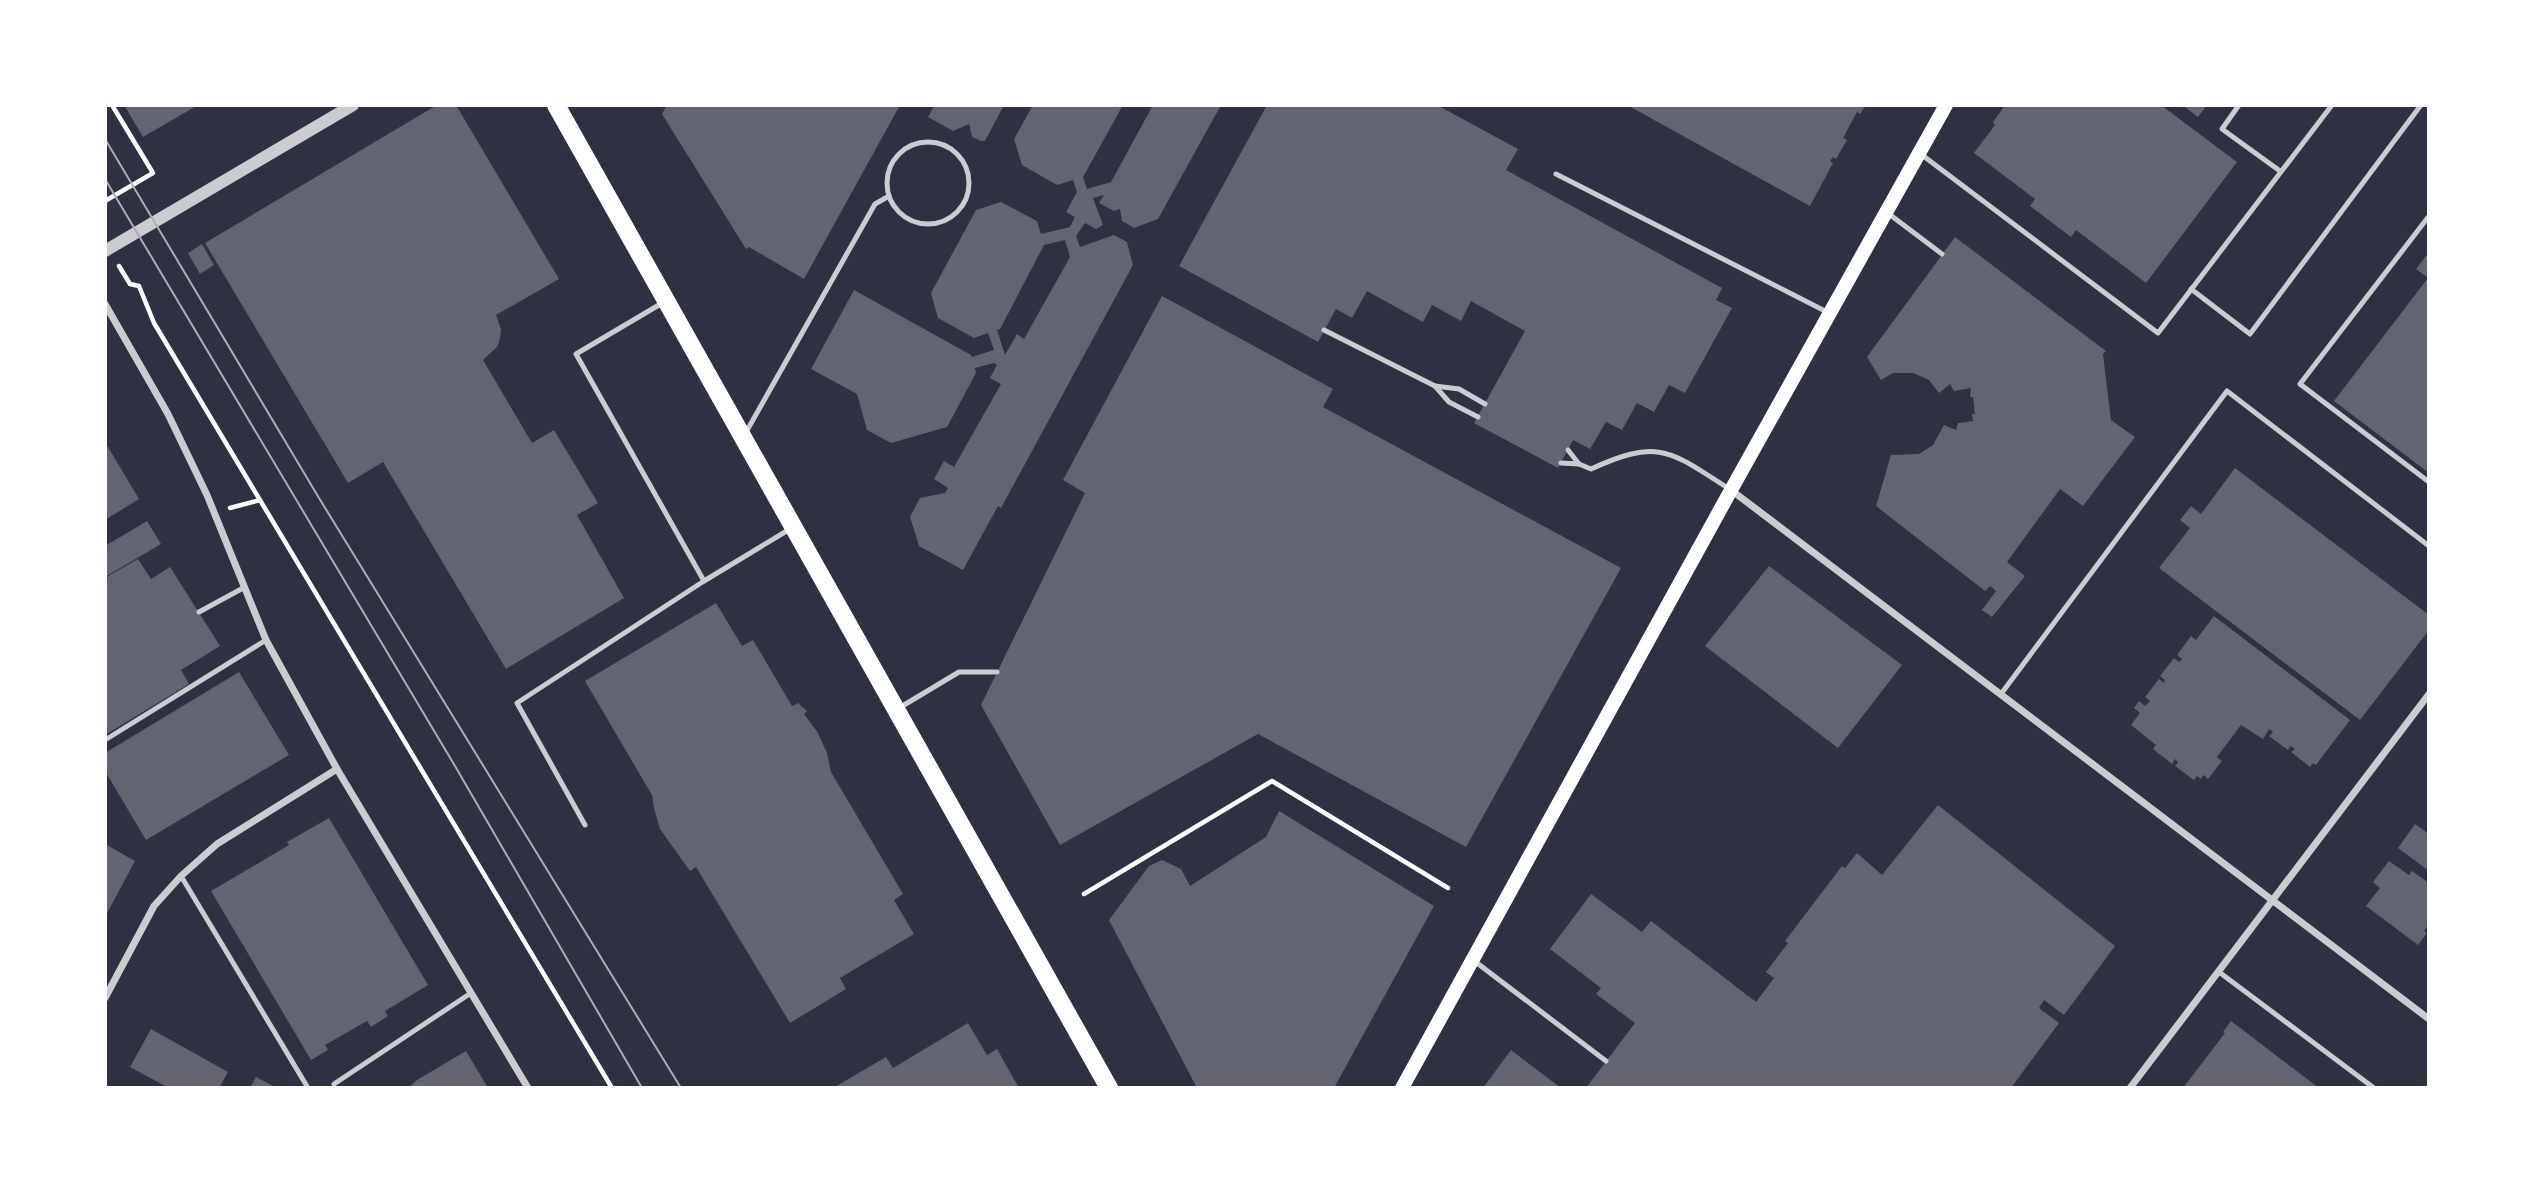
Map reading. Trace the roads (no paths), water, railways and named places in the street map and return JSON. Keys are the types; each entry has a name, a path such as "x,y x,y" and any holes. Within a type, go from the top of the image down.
{"main road":[{"path":"556,105 1109,1088"},
{"path":"1402,1088 1946,105"}],"street":[{"path":"105,251 353,105"},
{"path":"105,304 168,414 214,512 266,640 337,769 528,1088"},
{"path":"1731,490 2429,1019"},
{"path":"2130,1088 2429,694"},
{"path":"105,998 155,906 181,876 217,844 337,769"}],"lane":[{"path":"2239,105 2222,129 2280,171"},
{"path":"1919,153 2158,332 2332,105"},
{"path":"2191,289 2250,334 2421,105"},
{"path":"919,142 946,146 957,154 969,179 968,192 954,214 943,221 930,224 904,217 889,196 889,168 906,148 919,142"},
{"path":"1556,174 1829,313"},
{"path":"743,437 875,204 889,196"},
{"path":"1886,212 1942,254"},
{"path":"2429,216 2300,384 2429,482"},
{"path":"667,300 576,354 704,581"},
{"path":"1324,330 1435,386 1459,389 1485,404"},
{"path":"1435,386 1449,402 1478,417"},
{"path":"2001,694 2227,391 2429,546"},
{"path":"1568,450 1579,464"},
{"path":"1561,463 1579,464 1591,469 1618,457 1647,451 1671,453 1731,490"},
{"path":"585,825 517,703 704,581 794,527"},
{"path":"199,612 244,587"},
{"path":"105,740 266,640"},
{"path":"897,710 959,672 997,672"},
{"path":"181,876 307,1088"},
{"path":"1473,960 1606,1061"},
{"path":"2219,972 2374,1088"},
{"path":"334,1084 471,993"}],"tram line":[{"path":"105,139 319,498 681,1088"},
{"path":"105,179 455,766 642,1088"}]}
